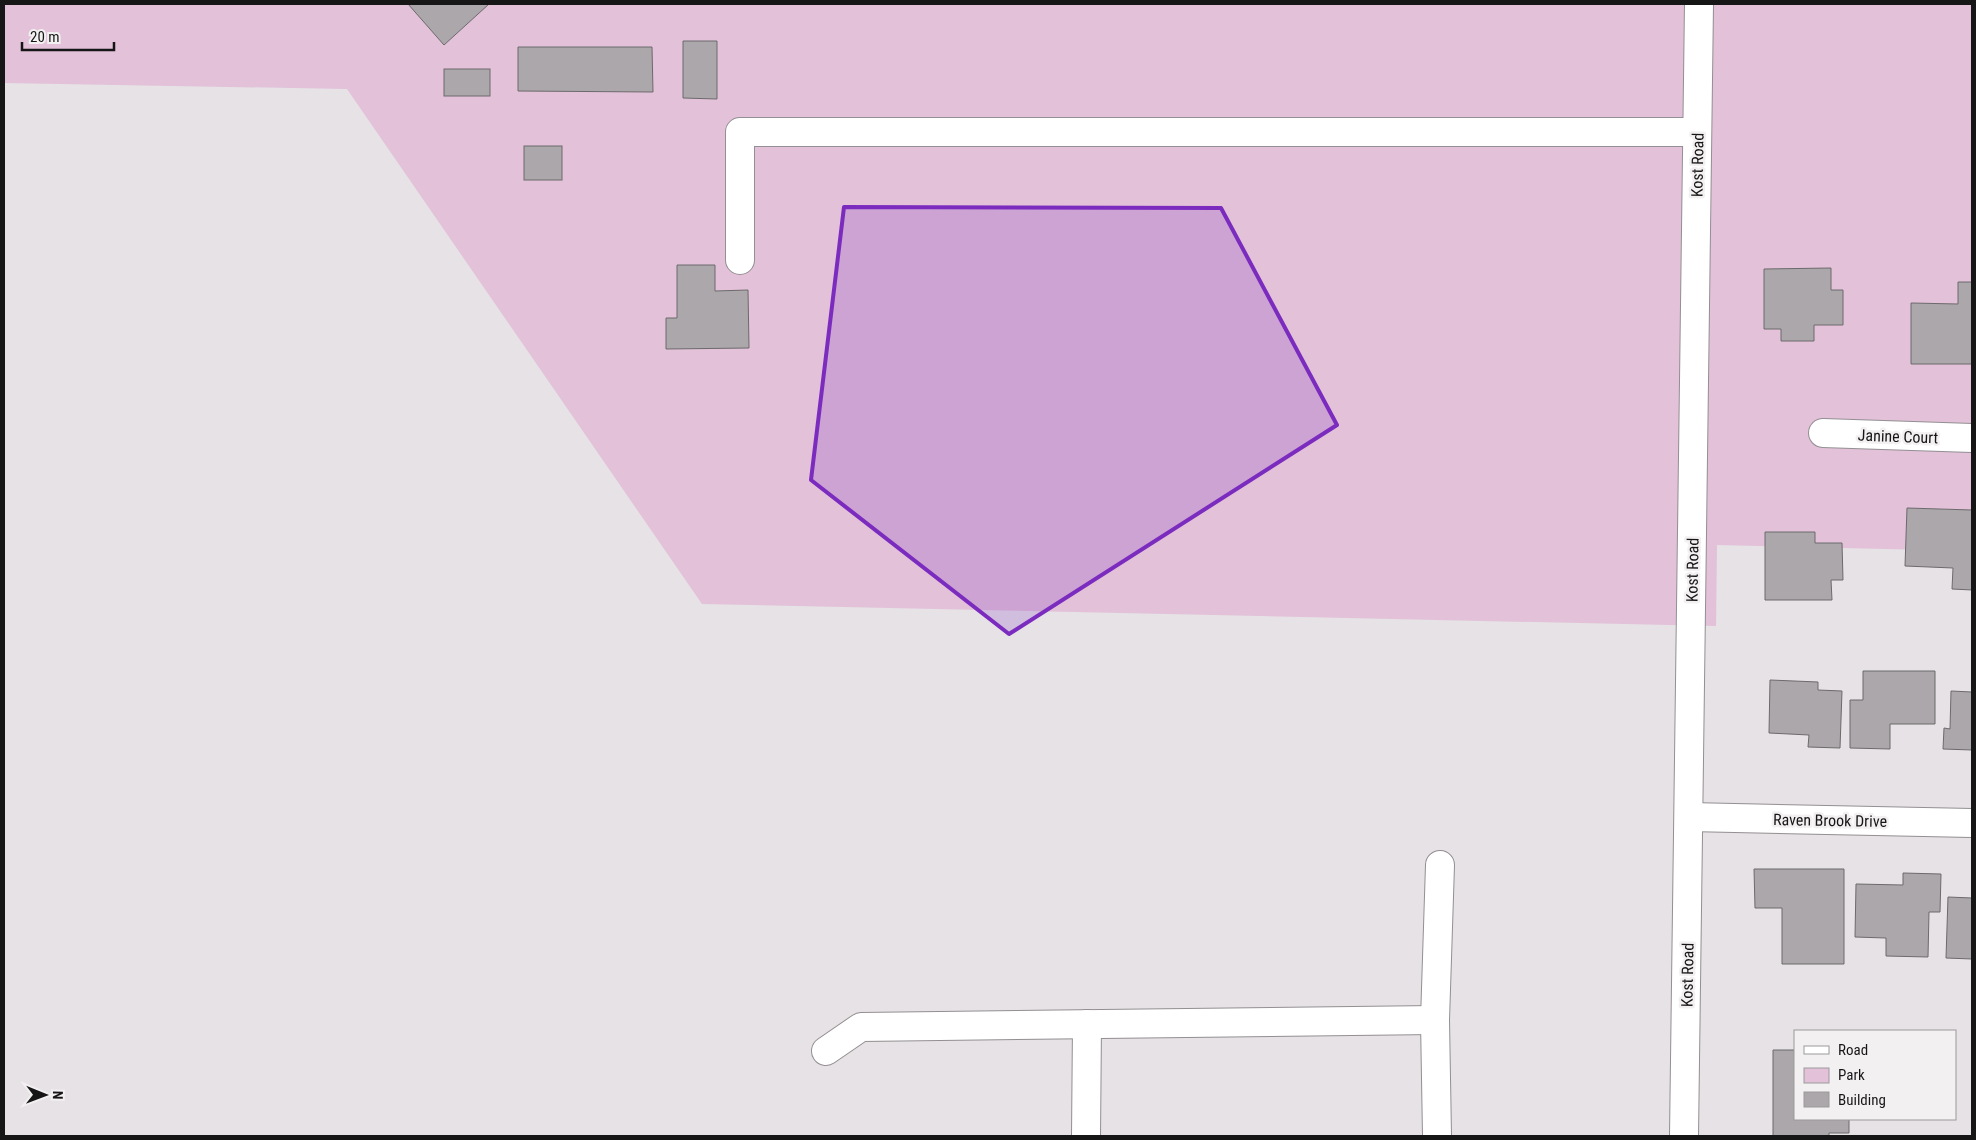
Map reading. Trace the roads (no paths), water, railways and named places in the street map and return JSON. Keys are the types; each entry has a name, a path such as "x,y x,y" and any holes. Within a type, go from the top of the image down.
{"street":[{"name":"Kost Road","path":"1684,1136 1699,4"},
{"path":"740,260 740,132 1697,132"},
{"name":"Janine Court","path":"1823,434 1972,438"},
{"name":"Raven Brook Drive","path":"1689,817 1972,823"},
{"path":"1437,1136 1435,1020 1440,865"},
{"path":"826,1051 861,1027 1435,1020"},
{"path":"1086,1136 1087,1024"}]}
